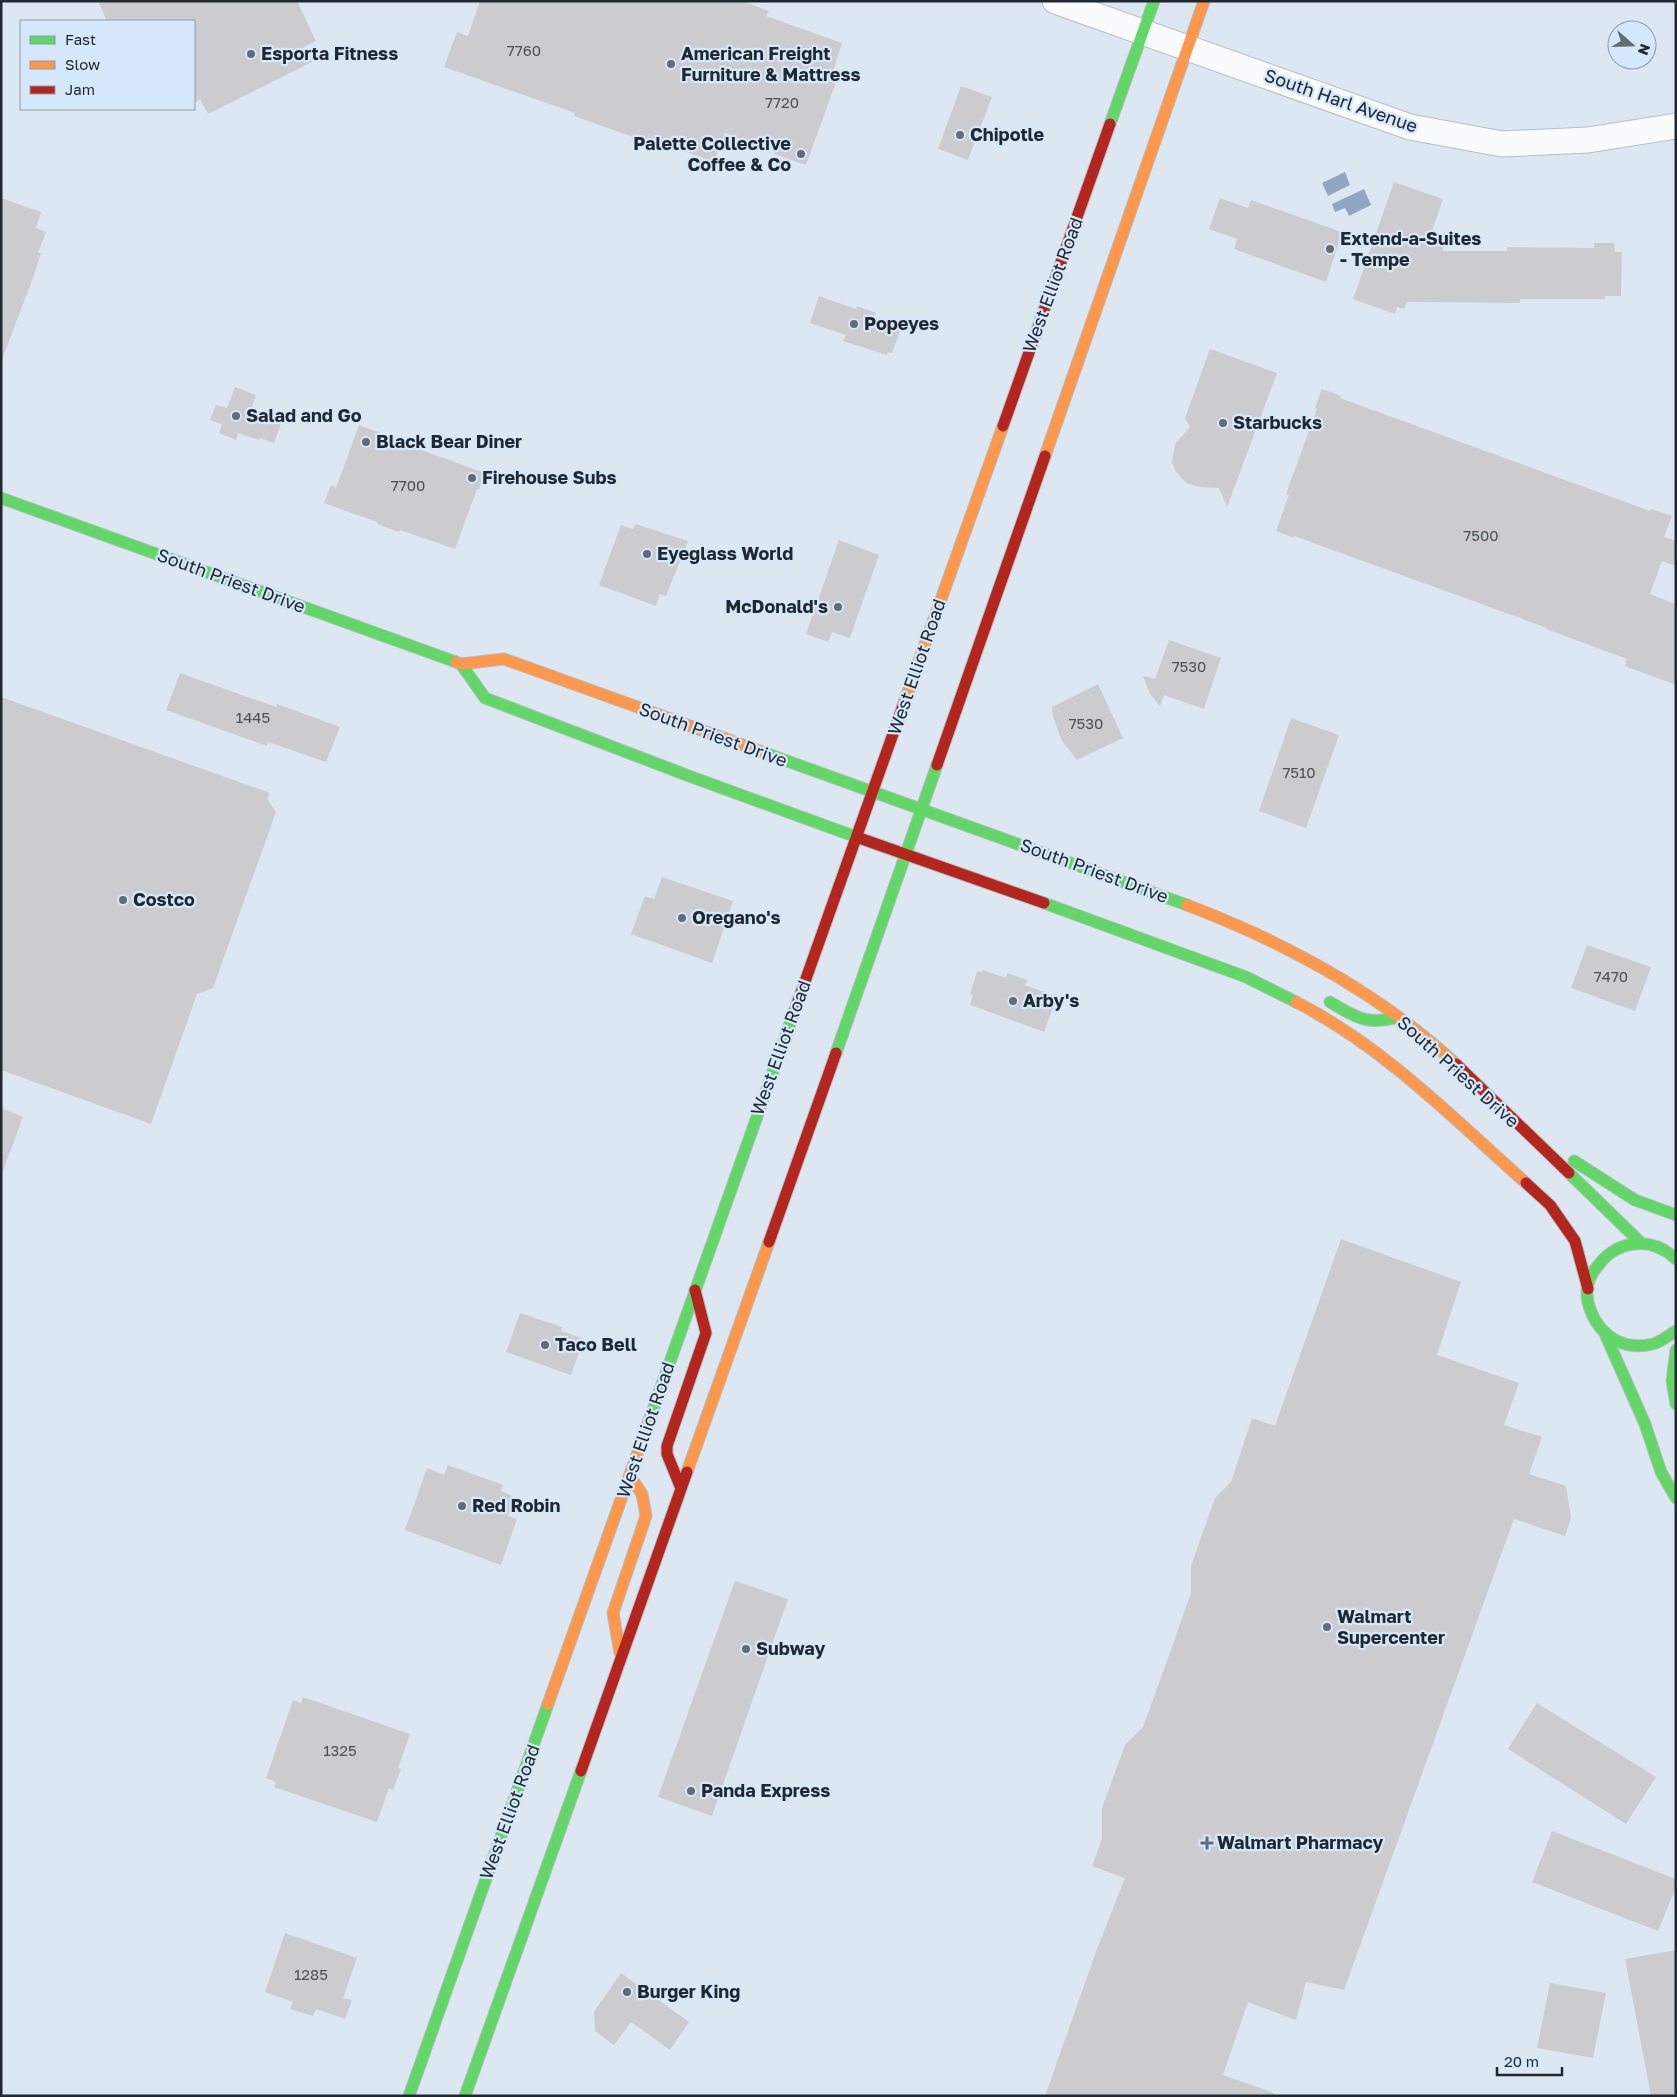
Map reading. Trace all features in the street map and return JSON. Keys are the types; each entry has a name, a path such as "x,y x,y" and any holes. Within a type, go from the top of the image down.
{"main road":[{"name":"West Elliot Road","path":"409,2096 857,837 1152,34 1154,1"},
{"path":"465,2096 680,1486 802,1150 922,810 1204,1"},
{"name":"South Priest Drive","path":"1,498 461,664 504,659 1170,898 1231,923 1303,959 1368,997 1419,1032 1470,1077 1641,1243"},
{"name":"South Priest Drive","path":"461,664 485,698 857,837 906,853 1246,977 1332,1022 1399,1069 1550,1205 1575,1242 1588,1289 1588,1307 1595,1323 1606,1336 1645,1423 1668,1488 1676,1498"},
{"path":"1246,977 1273,978"},
{"path":"1324,998 1371,1022 1382,1022 1398,1017"},
{"path":"1511,1118 1627,1197 1661,1212 1676,1215"},
{"path":"1588,1289 1600,1262 1612,1251 1626,1245 1641,1243 1657,1247 1671,1254 1676,1259"},
{"path":"1657,1247 1676,1247"},
{"path":"680,1486 668,1454 667,1446 706,1333 695,1290"},
{"path":"1606,1336 1620,1344 1636,1347 1652,1346 1667,1339 1676,1332"},
{"path":"1676,1350 1672,1381 1676,1404"},
{"path":"621,1655 613,1613 646,1516 646,1499 630,1476"}],"street":[{"name":"South Harl Avenue","path":"1054,1 1152,34 1410,127 1502,144 1588,140 1676,126"}],"water":[{"path":"1345,172 1350,185 1328,196 1322,183"},
{"path":"1364,189 1371,205 1349,216 1345,208 1335,212 1332,204"}],"building":[{"name":"Esporta Fitness","path":"98,1 297,1 316,41 304,47 312,62 208,114 200,99 195,102 195,20 107,20"},
{"path":"480,1 742,1 769,11 766,16 842,43 833,71 839,74 806,165 774,154 776,151 725,133 714,162 648,138 647,142 574,116 575,113 444,67 457,32 468,36"},
{"name":"Chipotle","path":"961,86 992,97 968,160 938,149"},
{"name":"Extend-a-Suites - Tempe","path":"1394,182 1443,199 1429,239 1443,239 1443,251 1507,251 1507,247 1594,248 1594,243 1614,243 1615,252 1622,252 1621,296 1605,296 1605,299 1520,299 1520,303 1407,302 1404,309 1397,307 1395,314 1353,299"},
{"path":"1,198 41,212 36,228 46,232 38,253 41,253 34,275 3,357 1,357"},
{"path":"1220,198 1248,208 1251,200 1342,232 1326,282 1234,249 1237,239 1209,229"},
{"name":"Popeyes","path":"819,296 856,309 857,306 876,313 874,317 898,326 897,330 900,331 892,353 888,352 887,355 843,341 846,335 810,323"},
{"name":"Starbucks","path":"1210,349 1277,373 1227,507 1219,488 1199,487 1186,483 1175,470 1172,462 1175,444 1190,427 1185,418"},
{"name":"Salad and Go","path":"235,387 256,395 250,413 281,424 274,443 238,433 236,440 219,433 222,424 210,420 216,405 227,408"},
{"path":"1322,389 1341,396 1340,398 1650,511 1651,509 1672,516 1664,537 1676,541 1676,566 1662,561 1650,594 1676,604 1676,685 1625,666 1627,659 1547,628 1276,531 1289,495 1286,494 1317,409 1315,408"},
{"path":"359,425 485,473 479,489 477,489 455,549 400,530 399,532 324,503 331,485 336,488"},
{"name":"Eyeglass World","path":"635,524 688,541 666,596 660,594 656,606 599,585 621,525 633,529"},
{"name":"McDonald's","path":"839,540 879,555 850,638 832,632 828,642 806,634"},
{"path":"1169,640 1221,658 1204,709 1164,695 1160,706 1150,694 1143,676 1155,679"},
{"path":"180,673 276,707 277,704 340,727 326,762 268,742 267,746 166,710"},
{"path":"1098,684 1123,738 1077,760 1062,741 1053,717 1052,707"},
{"name":"Costco","path":"1,697 270,793 267,799 276,812 213,988 197,994 151,1124 1,1070"},
{"path":"1291,718 1339,735 1306,828 1259,811"},
{"name":"Oregano's","path":"662,877 733,901 712,963 631,934 645,896 654,899"},
{"path":"1587,945 1651,967 1635,1011 1571,988"},
{"name":"Arby's","path":"983,970 1006,978 1007,973 1027,980 1025,985 1057,997 1044,1032 970,1005 973,995 970,994 977,971 982,972"},
{"path":"1,1108 23,1117 3,1171 1,1171"},
{"name":"Walmart Supercenter","path":"1341,1239 1461,1282 1437,1355 1519,1383 1504,1425 1542,1437 1529,1474 1566,1486 1571,1518 1565,1536 1514,1519 1344,1990 1306,1982 1296,2020 1248,2002 1223,2075 1274,2093 1274,2096 1045,2096 1097,1949 1125,1878 1092,1866 1102,1839 1102,1808 1125,1745 1143,1727 1191,1593 1191,1566 1215,1498 1231,1482 1252,1418 1275,1426"},
{"path":"520,1313 562,1327 561,1331 584,1339 571,1375 506,1352"},
{"name":"Red Robin","path":"448,1465 503,1485 501,1491 515,1497 508,1516 517,1519 501,1565 405,1530 427,1468 444,1475"},
{"path":"735,1581 788,1599 712,1816 658,1797"},
{"path":"303,1697 410,1734 398,1768 401,1769 393,1790 389,1788 377,1822 274,1787 276,1782 266,1778 293,1700 301,1703"},
{"path":"1537,1703 1656,1777 1626,1824 1508,1749"},
{"path":"1552,1831 1676,1879 1676,1887 1658,1931 1532,1882"},
{"path":"285,1933 357,1958 343,1998 352,2000 345,2019 316,2009 313,2016 290,2009 293,2002 265,1992"},
{"path":"1676,1950 1676,2096 1651,2096 1625,1959"},
{"name":"Burger King","path":"621,1973 689,2022 670,2050 631,2022 614,2045 595,2031 594,2012"},
{"path":"1550,1983 1606,1993 1593,2058 1537,2048"}],"traffic: fast":[{"path":"1110,124 1154,1"},
{"path":"1,498 456,662"},
{"path":"461,664 485,698 689,776 862,839"},
{"path":"765,753 1187,905"},
{"path":"836,1053 937,765"},
{"path":"1044,903 1246,977 1296,1002"},
{"path":"1330,1002 1355,1016 1370,1020 1378,1021 1398,1017"},
{"path":"649,1421 792,1018"},
{"path":"1574,1161 1635,1200 1676,1215"},
{"path":"1569,1173 1641,1243"},
{"path":"1676,1259 1662,1249 1651,1245 1634,1244 1620,1247 1604,1258 1592,1274 1587,1292 1588,1302 1595,1320 1607,1335 1619,1342 1633,1345 1653,1344 1676,1331"},
{"path":"1606,1336 1645,1424 1661,1472 1676,1498"},
{"path":"1676,1350 1672,1381 1676,1404"},
{"path":"409,2096 548,1704"},
{"path":"465,2096 581,1771"}],"traffic: slow":[{"path":"1045,456 1204,1"},
{"path":"904,703 1003,426"},
{"path":"456,662 461,664 504,659 765,753"},
{"path":"1187,905 1259,936 1329,972 1396,1015 1456,1064"},
{"path":"1296,1002 1359,1040 1388,1062 1417,1085 1526,1183"},
{"path":"687,1472 769,1242"},
{"path":"548,1704 649,1421"},
{"path":"620,1653 613,1613 646,1516 642,1494 630,1476"}],"traffic: jam":[{"path":"1003,426 1110,124"},
{"path":"937,765 1045,456"},
{"path":"792,1018 904,703"},
{"path":"862,839 1044,903"},
{"path":"769,1242 836,1053"},
{"path":"1456,1064 1569,1173"},
{"path":"1526,1183 1550,1205 1575,1241 1588,1289"},
{"path":"680,1486 667,1454 667,1446 706,1333 695,1290"},
{"path":"581,1771 687,1472"}],"place":[{"name":"Esporta Fitness","path":"251,54"},
{"name":"American Freight Furniture & Mattress","path":"671,64"},
{"name":"Chipotle","path":"960,135"},
{"name":"Palette Collective Coffee & Co","path":"801,154"},
{"name":"Extend-a-Suites - Tempe","path":"1330,249"},
{"name":"Popeyes","path":"854,324"},
{"name":"Salad and Go","path":"236,416"},
{"name":"Starbucks","path":"1223,423"},
{"name":"Black Bear Diner","path":"366,442"},
{"name":"Firehouse Subs","path":"472,478"},
{"name":"Eyeglass World","path":"647,554"},
{"name":"McDonald's","path":"838,607"},
{"name":"Costco","path":"123,900"},
{"name":"Oregano's","path":"682,918"},
{"name":"Arby's","path":"1013,1001"},
{"name":"Taco Bell","path":"545,1345"},
{"name":"Red Robin","path":"462,1506"},
{"name":"Walmart Supercenter","path":"1327,1627"},
{"name":"Subway","path":"746,1649"},
{"name":"Panda Express","path":"691,1791"},
{"name":"Walmart Pharmacy","path":"1207,1843"},
{"name":"Burger King","path":"627,1992"}]}
